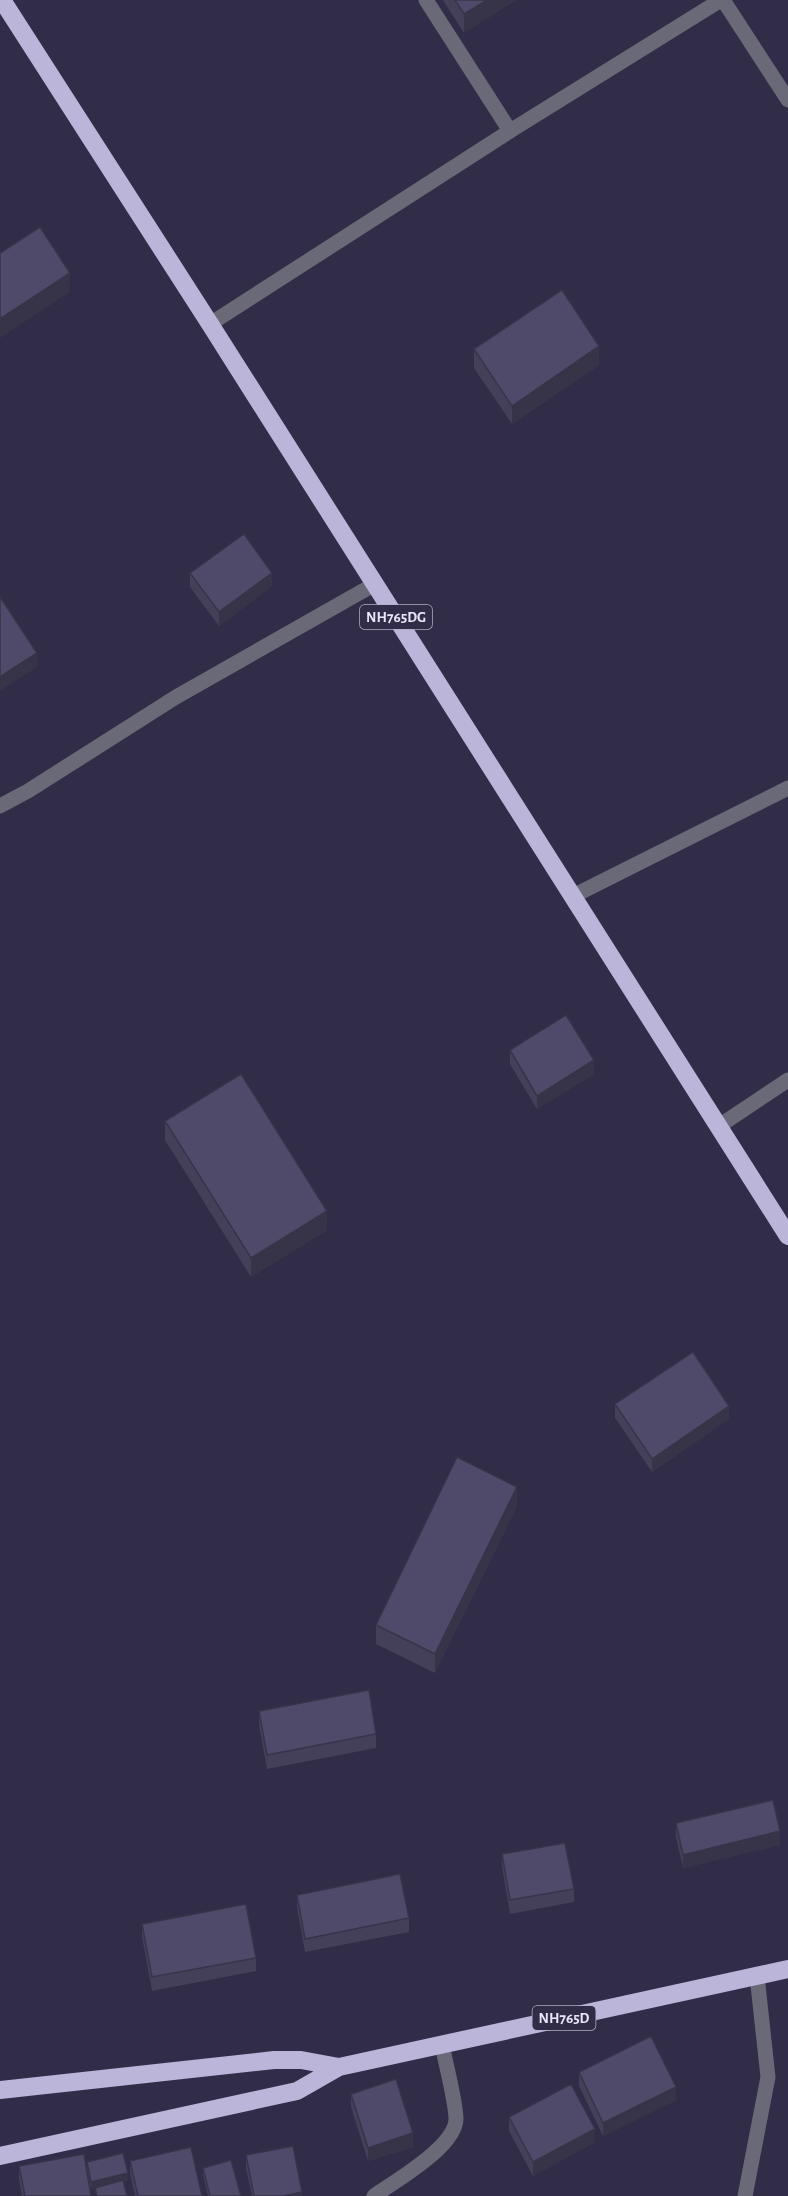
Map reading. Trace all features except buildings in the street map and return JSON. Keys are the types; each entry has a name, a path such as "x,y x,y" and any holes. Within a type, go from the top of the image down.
{"highway":[{"name":"NH765DG","path":"2,0 788,1236"},
{"name":"NH765D","path":"0,2156 297,2091 339,2067 788,1969"},
{"name":"NH765D","path":"0,2090 274,2060 302,2060 339,2067"}],"street":[{"path":"426,0 510,131"},
{"path":"210,324 510,131 722,0 788,100"},
{"path":"0,806 28,791 176,697 375,584"},
{"path":"573,896 788,788"},
{"path":"718,1126 788,1080"},
{"path":"745,2196 768,2077 756,1976"},
{"path":"374,2196 432,2155 446,2142 456,2120 442,2045"}]}
